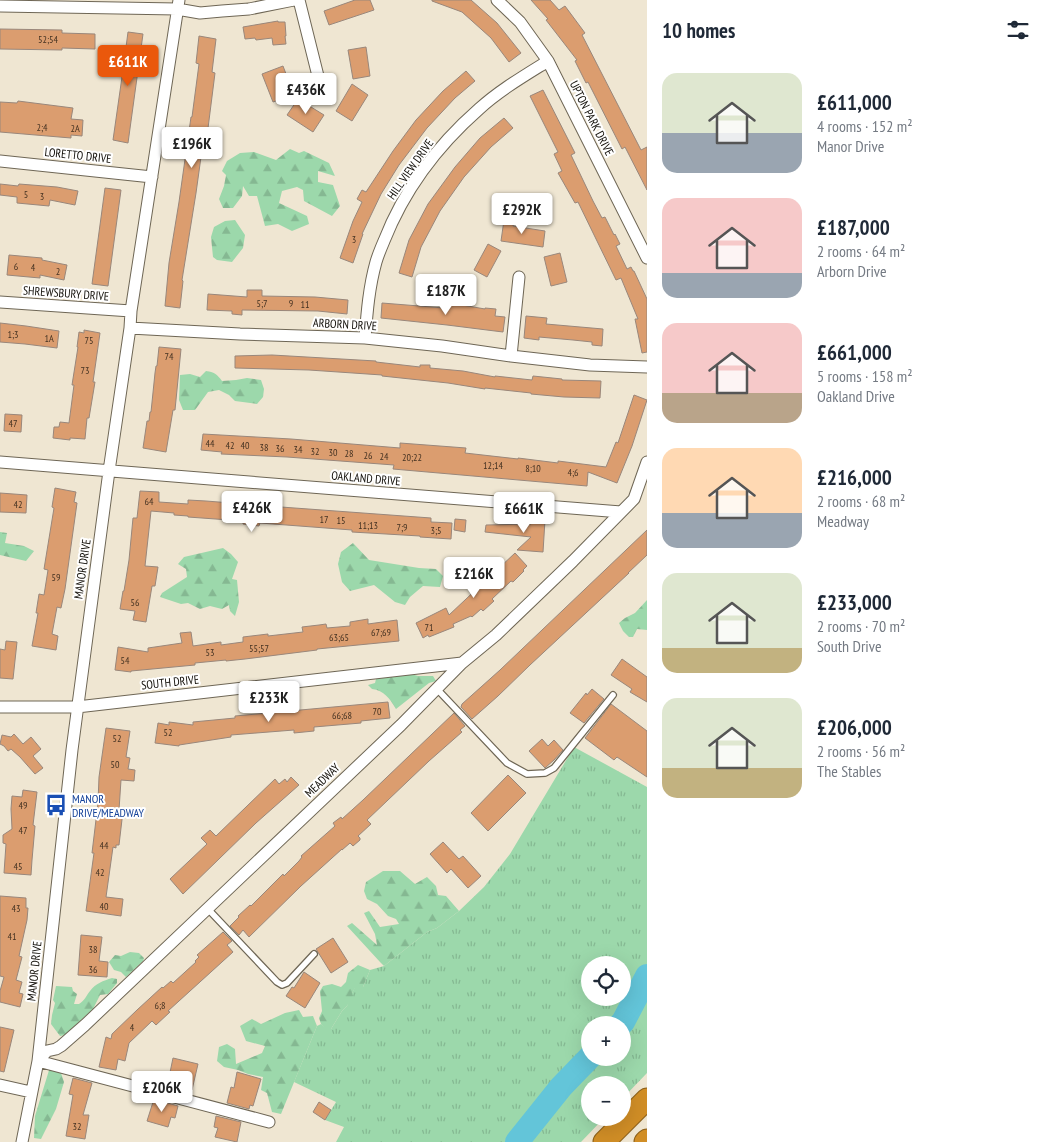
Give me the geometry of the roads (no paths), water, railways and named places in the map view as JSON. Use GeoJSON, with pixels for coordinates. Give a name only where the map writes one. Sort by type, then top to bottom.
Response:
{"type":"FeatureCollection","features":[{"type":"Feature","properties":{"kind":"highway"},"geometry":{"type":"LineString","coordinates":[[604,1142],[647,1099]]}},
{"type":"Feature","properties":{"kind":"street"},"geometry":{"type":"LineString","coordinates":[[0,6],[178,5],[200,13],[249,9],[294,0]]}},
{"type":"Feature","properties":{"kind":"street"},"geometry":{"type":"LineString","coordinates":[[298,0],[323,96]]}},
{"type":"Feature","properties":{"kind":"street","name":"UPTON PARK DRIVE"},"geometry":{"type":"LineString","coordinates":[[497,0],[520,22],[548,61],[647,258]]}},
{"type":"Feature","properties":{"kind":"street","name":"MANOR DRIVE"},"geometry":{"type":"LineString","coordinates":[[22,1142],[38,1061],[78,707],[109,470],[131,311],[178,5]]}},
{"type":"Feature","properties":{"kind":"street","name":"HILL VIEW DRIVE"},"geometry":{"type":"LineString","coordinates":[[364,338],[370,285],[376,260],[400,204],[444,143],[460,126],[497,95],[548,61]]}},
{"type":"Feature","properties":{"kind":"street","name":"LORETTO DRIVE"},"geometry":{"type":"LineString","coordinates":[[0,161],[152,177]]}},
{"type":"Feature","properties":{"kind":"street"},"geometry":{"type":"LineString","coordinates":[[511,356],[519,278]]}},
{"type":"Feature","properties":{"kind":"street","name":"SHREWSBURY DRIVE"},"geometry":{"type":"LineString","coordinates":[[0,302],[131,311]]}},
{"type":"Feature","properties":{"kind":"street","name":"ARBORN DRIVE"},"geometry":{"type":"LineString","coordinates":[[130,328],[364,338],[590,365],[647,367]]}},
{"type":"Feature","properties":{"kind":"street","name":"OAKLAND DRIVE"},"geometry":{"type":"LineString","coordinates":[[0,462],[621,512]]}},
{"type":"Feature","properties":{"kind":"street"},"geometry":{"type":"LineString","coordinates":[[621,512],[634,499],[647,462]]}},
{"type":"Feature","properties":{"kind":"street","name":"MEADWAY"},"geometry":{"type":"LineString","coordinates":[[38,1061],[47,1051],[61,1046],[85,1025],[401,724],[462,663],[496,635],[621,512]]}},
{"type":"Feature","properties":{"kind":"street","name":"SOUTH DRIVE"},"geometry":{"type":"LineString","coordinates":[[0,707],[78,707],[462,663]]}},
{"type":"Feature","properties":{"kind":"street"},"geometry":{"type":"LineString","coordinates":[[38,1061],[269,1122]]}},
{"type":"Feature","properties":{"kind":"street"},"geometry":{"type":"LineString","coordinates":[[0,1085],[31,1092]]}},
{"type":"Feature","properties":{"kind":"lane"},"geometry":{"type":"LineString","coordinates":[[437,688],[507,763],[528,774],[545,774],[554,768],[613,695]]}},
{"type":"Feature","properties":{"kind":"lane"},"geometry":{"type":"LineString","coordinates":[[207,908],[282,985],[314,954]]}},
{"type":"Feature","properties":{"kind":"waterway"},"geometry":{"type":"LineString","coordinates":[[626,1016],[647,976]]}},
{"type":"Feature","properties":{"kind":"waterway"},"geometry":{"type":"LineString","coordinates":[[517,1142],[561,1087],[581,1066]]}},
{"type":"Feature","properties":{"kind":"place","name":"MANOR DRIVE/MEADWAY"},"geometry":{"type":"Point","coordinates":[56,805]}}]}
